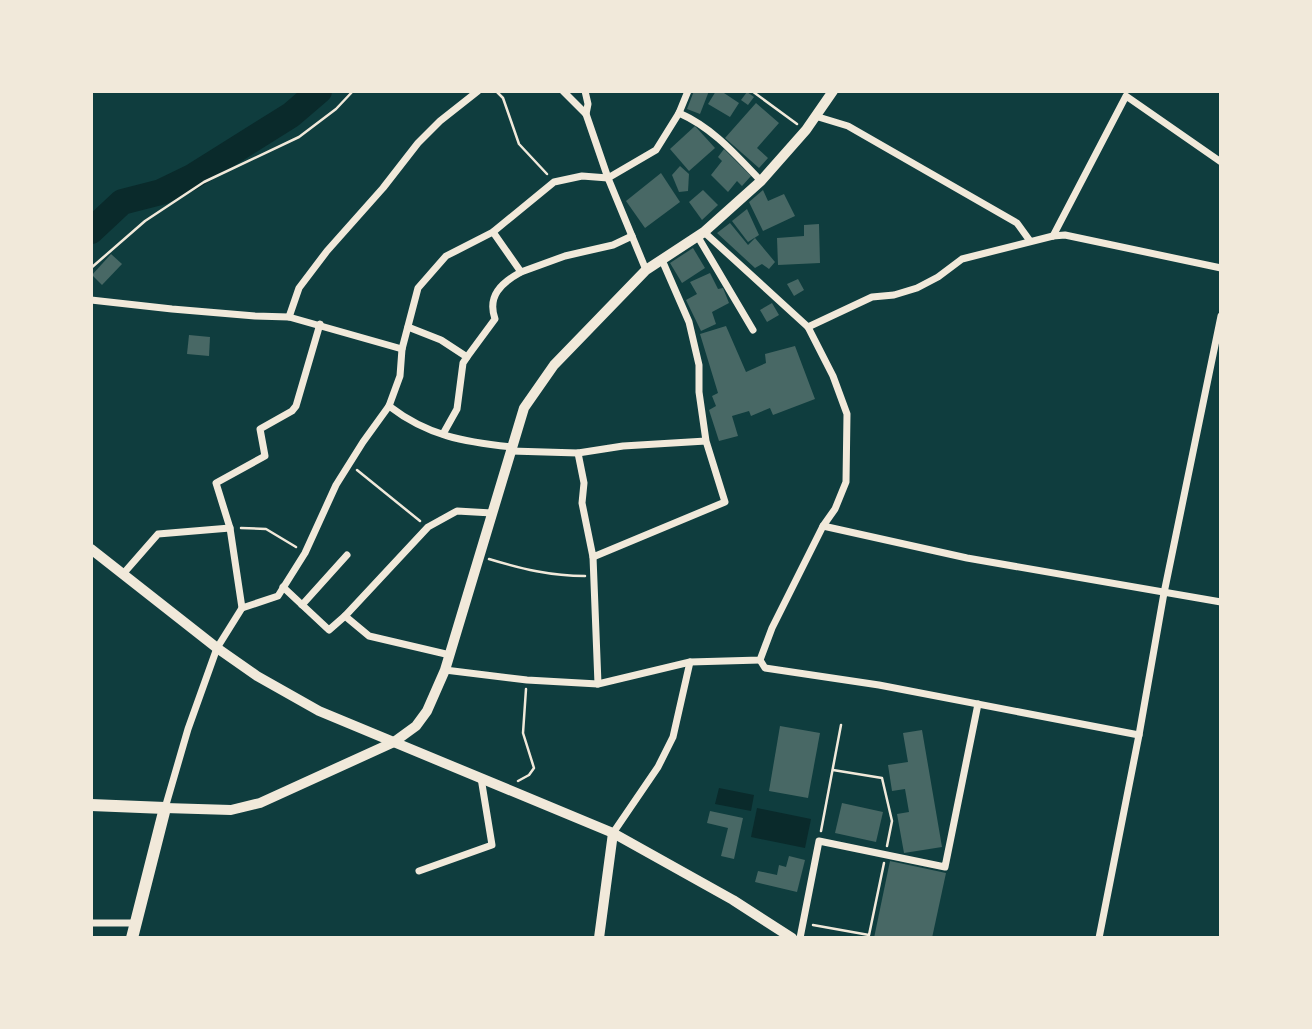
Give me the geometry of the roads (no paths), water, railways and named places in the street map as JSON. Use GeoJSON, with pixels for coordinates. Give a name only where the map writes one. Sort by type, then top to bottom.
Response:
{"type":"FeatureCollection","features":[{"type":"Feature","properties":{"kind":"main road"},"geometry":{"type":"LineString","coordinates":[[91,806],[164,808],[132,938]]}},
{"type":"Feature","properties":{"kind":"street"},"geometry":{"type":"LineString","coordinates":[[289,317],[299,288],[327,251],[383,188],[418,143],[440,121],[478,91]]}},
{"type":"Feature","properties":{"kind":"street"},"geometry":{"type":"LineString","coordinates":[[563,91],[586,114],[608,178],[646,270]]}},
{"type":"Feature","properties":{"kind":"street"},"geometry":{"type":"LineString","coordinates":[[585,91],[588,104],[586,114]]}},
{"type":"Feature","properties":{"kind":"street"},"geometry":{"type":"LineString","coordinates":[[688,91],[679,113],[656,150],[608,178],[582,176],[554,182],[493,232],[446,256],[418,288],[402,349],[400,376],[389,406],[336,485],[305,552],[278,596],[242,608],[217,648],[164,808],[231,810],[260,803],[394,742],[416,726],[427,711],[445,670],[524,408],[554,365],[646,270],[701,234],[761,181],[806,130],[833,91]]}},
{"type":"Feature","properties":{"kind":"street"},"geometry":{"type":"LineString","coordinates":[[1053,236],[1125,94],[1221,162]]}},
{"type":"Feature","properties":{"kind":"street"},"geometry":{"type":"LineString","coordinates":[[679,113],[699,122],[718,136],[761,181]]}},
{"type":"Feature","properties":{"kind":"street"},"geometry":{"type":"LineString","coordinates":[[815,116],[848,126],[1006,216],[1017,223],[1030,242]]}},
{"type":"Feature","properties":{"kind":"street"},"geometry":{"type":"LineString","coordinates":[[493,232],[521,272]]}},
{"type":"Feature","properties":{"kind":"street"},"geometry":{"type":"LineString","coordinates":[[701,234],[808,327],[833,376],[847,414],[846,482],[835,509],[823,526],[772,628],[760,660]]}},
{"type":"Feature","properties":{"kind":"street"},"geometry":{"type":"LineString","coordinates":[[701,234],[753,330]]}},
{"type":"Feature","properties":{"kind":"street"},"geometry":{"type":"LineString","coordinates":[[808,327],[872,297],[894,295],[917,288],[938,277],[962,259],[1053,236],[1065,235],[1221,268]]}},
{"type":"Feature","properties":{"kind":"street"},"geometry":{"type":"LineString","coordinates":[[443,435],[457,409],[463,363],[495,319],[492,309],[496,290],[521,272],[565,256],[613,245],[632,236]]}},
{"type":"Feature","properties":{"kind":"street"},"geometry":{"type":"LineString","coordinates":[[593,557],[725,502],[706,441],[699,392],[699,366],[689,322],[662,260]]}},
{"type":"Feature","properties":{"kind":"street"},"geometry":{"type":"LineString","coordinates":[[91,300],[186,311],[289,317],[402,349]]}},
{"type":"Feature","properties":{"kind":"street"},"geometry":{"type":"LineString","coordinates":[[1099,938],[1164,593],[1221,316]]}},
{"type":"Feature","properties":{"kind":"street"},"geometry":{"type":"LineString","coordinates":[[242,608],[230,528],[216,483],[265,456],[260,429],[296,406],[320,324]]}},
{"type":"Feature","properties":{"kind":"street"},"geometry":{"type":"LineString","coordinates":[[408,327],[441,340],[467,357]]}},
{"type":"Feature","properties":{"kind":"street"},"geometry":{"type":"LineString","coordinates":[[389,406],[415,424],[457,440],[511,449],[578,453],[623,446],[706,441]]}},
{"type":"Feature","properties":{"kind":"street"},"geometry":{"type":"LineString","coordinates":[[578,453],[584,483],[582,503],[593,557],[598,684]]}},
{"type":"Feature","properties":{"kind":"street"},"geometry":{"type":"LineString","coordinates":[[283,587],[329,630],[428,527],[457,511],[492,513]]}},
{"type":"Feature","properties":{"kind":"street"},"geometry":{"type":"LineString","coordinates":[[823,526],[967,558],[1221,602]]}},
{"type":"Feature","properties":{"kind":"street"},"geometry":{"type":"LineString","coordinates":[[123,574],[158,534],[230,528]]}},
{"type":"Feature","properties":{"kind":"street"},"geometry":{"type":"LineString","coordinates":[[91,549],[217,648],[257,676],[319,711],[612,833],[733,900],[792,938]]}},
{"type":"Feature","properties":{"kind":"street"},"geometry":{"type":"LineString","coordinates":[[302,605],[348,555]]}},
{"type":"Feature","properties":{"kind":"street"},"geometry":{"type":"LineString","coordinates":[[345,616],[369,636],[450,655]]}},
{"type":"Feature","properties":{"kind":"street"},"geometry":{"type":"LineString","coordinates":[[760,660],[765,668],[879,685],[1139,735]]}},
{"type":"Feature","properties":{"kind":"street"},"geometry":{"type":"LineString","coordinates":[[445,670],[527,680],[598,684],[690,662],[760,660]]}},
{"type":"Feature","properties":{"kind":"street"},"geometry":{"type":"LineString","coordinates":[[599,938],[612,833],[658,767],[673,737],[690,662]]}},
{"type":"Feature","properties":{"kind":"street"},"geometry":{"type":"LineString","coordinates":[[800,938],[819,841],[945,867],[978,704]]}},
{"type":"Feature","properties":{"kind":"street"},"geometry":{"type":"LineString","coordinates":[[419,871],[492,845],[481,778]]}},
{"type":"Feature","properties":{"kind":"street"},"geometry":{"type":"LineString","coordinates":[[91,923],[136,923]]}},
{"type":"Feature","properties":{"kind":"water"},"geometry":{"type":"Polygon","coordinates":[[[719,788],[754,795],[751,811],[715,804],[719,788]]]}},
{"type":"Feature","properties":{"kind":"water"},"geometry":{"type":"Polygon","coordinates":[[[757,808],[811,819],[805,848],[751,837],[757,808]]]}},
{"type":"Feature","properties":{"kind":"waterway"},"geometry":{"type":"LineString","coordinates":[[91,231],[122,202],[161,192],[192,177],[291,115],[319,91]]}}]}
